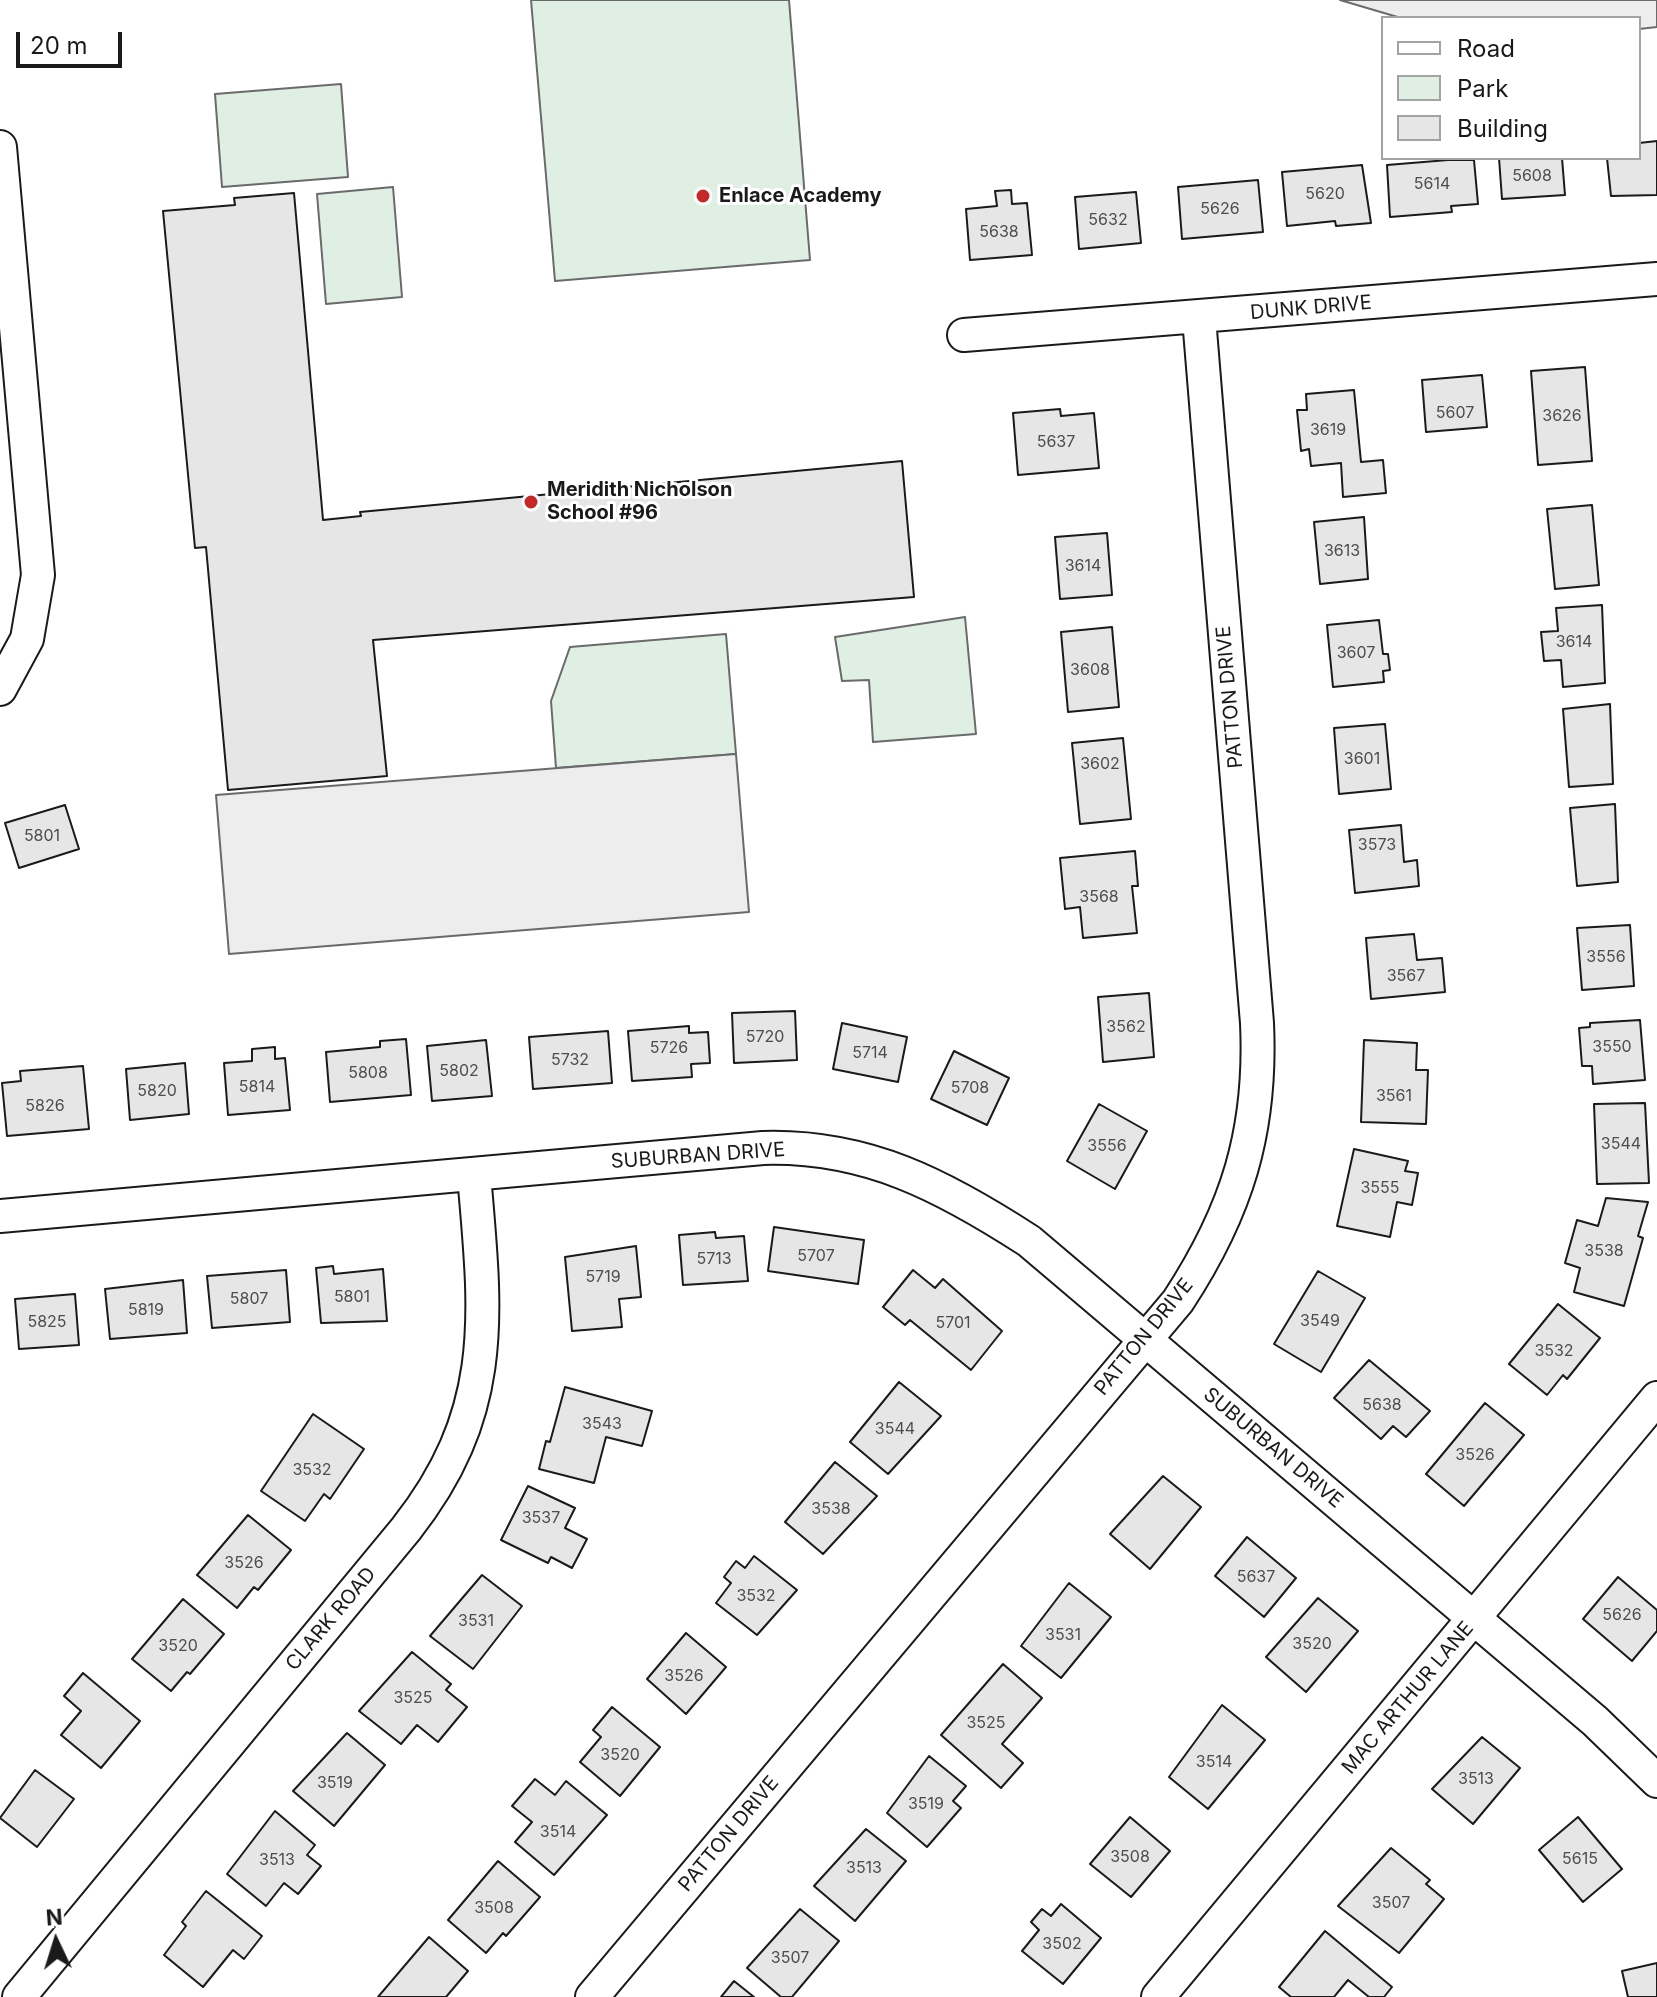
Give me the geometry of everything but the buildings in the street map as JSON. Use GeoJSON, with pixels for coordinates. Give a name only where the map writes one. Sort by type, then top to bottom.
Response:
{"type":"FeatureCollection","features":[{"type":"Feature","properties":{"kind":"street"},"geometry":{"type":"LineString","coordinates":[[0,147],[37,591],[20,656],[0,689]]}},
{"type":"Feature","properties":{"kind":"street","name":"DUNK DRIVE"},"geometry":{"type":"LineString","coordinates":[[964,335],[1657,283]]}},
{"type":"Feature","properties":{"kind":"street","name":"PATTON DRIVE"},"geometry":{"type":"LineString","coordinates":[[592,1997],[1178,1301],[1205,1260],[1227,1216],[1243,1170],[1258,1089],[1256,1007],[1199,318]]}},
{"type":"Feature","properties":{"kind":"street","name":"SUBURBAN DRIVE"},"geometry":{"type":"LineString","coordinates":[[0,1216],[763,1148],[864,1158],[929,1181],[1005,1224],[1144,1338],[1612,1736],[1657,1781]]}},
{"type":"Feature","properties":{"kind":"street","name":"CLARK ROAD"},"geometry":{"type":"LineString","coordinates":[[19,1997],[406,1529],[444,1474],[470,1411],[483,1344],[484,1293],[474,1175]]}},
{"type":"Feature","properties":{"kind":"street","name":"MAC ARTHUR LANE"},"geometry":{"type":"LineString","coordinates":[[1158,1997],[1657,1398]]}},
{"type":"Feature","properties":{"kind":"green space"},"geometry":{"type":"Polygon","coordinates":[[[531,0],[789,0],[810,260],[555,281],[531,0]]]}},
{"type":"Feature","properties":{"kind":"green space"},"geometry":{"type":"Polygon","coordinates":[[[341,84],[348,177],[222,187],[215,94],[341,84]]]}},
{"type":"Feature","properties":{"kind":"green space"},"geometry":{"type":"Polygon","coordinates":[[[393,187],[402,297],[326,304],[317,194],[393,187]]]}},
{"type":"Feature","properties":{"kind":"green space"},"geometry":{"type":"Polygon","coordinates":[[[965,617],[976,734],[873,742],[869,680],[842,681],[835,637],[965,617]]]}},
{"type":"Feature","properties":{"kind":"green space"},"geometry":{"type":"Polygon","coordinates":[[[726,634],[736,754],[556,768],[551,701],[570,647],[726,634]]]}},
{"type":"Feature","properties":{"kind":"shaded area"},"geometry":{"type":"Polygon","coordinates":[[[1340,0],[1657,0],[1657,27],[1641,29],[1641,16],[1394,16],[1340,0]]]}},
{"type":"Feature","properties":{"kind":"shaded area"},"geometry":{"type":"Polygon","coordinates":[[[736,754],[749,912],[229,954],[216,795],[736,754]]]}},
{"type":"Feature","properties":{"kind":"place","name":"Enlace Academy"},"geometry":{"type":"Point","coordinates":[703,196]}},
{"type":"Feature","properties":{"kind":"place","name":"Meridith Nicholson School #96"},"geometry":{"type":"Point","coordinates":[531,502]}}]}
